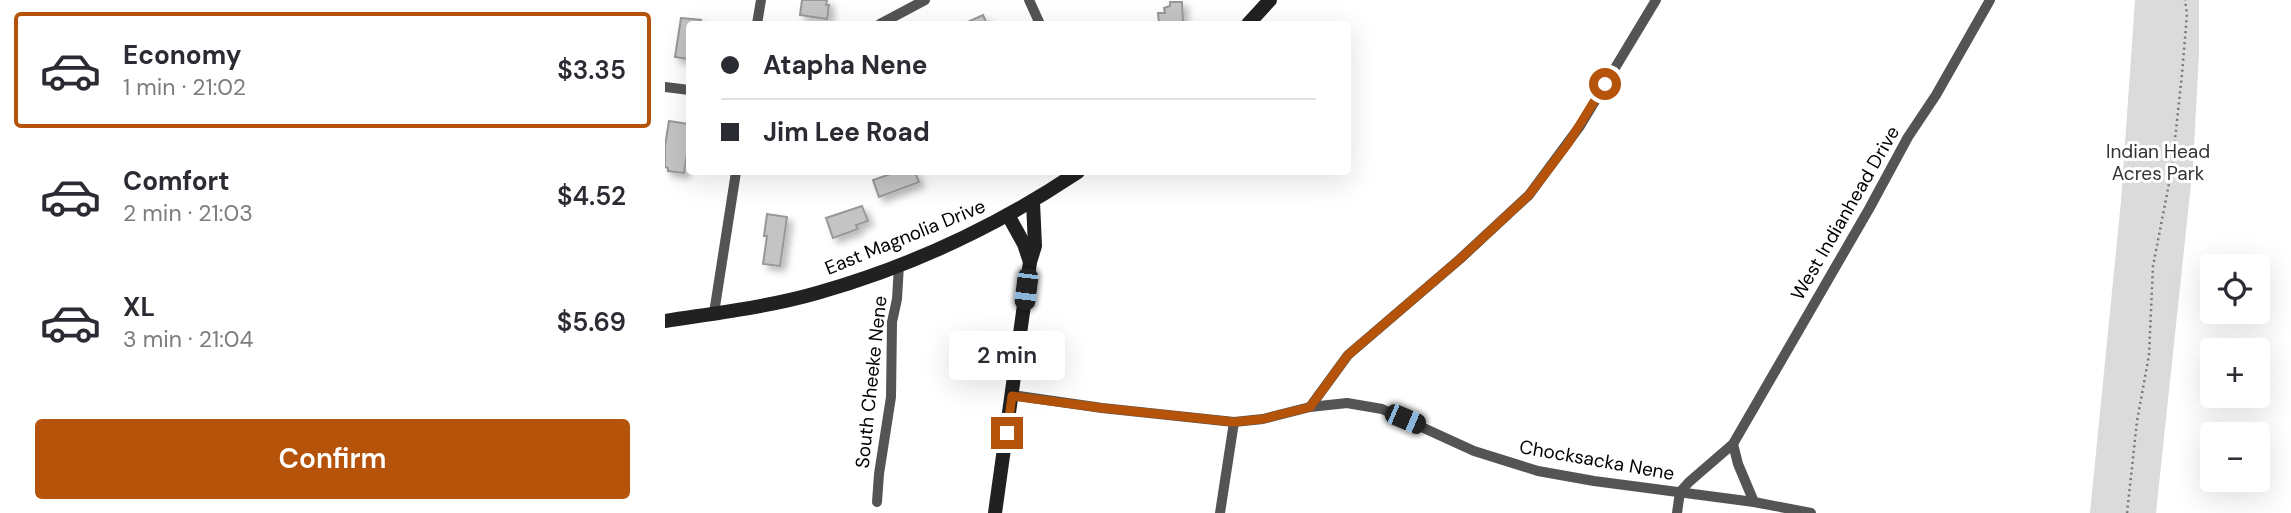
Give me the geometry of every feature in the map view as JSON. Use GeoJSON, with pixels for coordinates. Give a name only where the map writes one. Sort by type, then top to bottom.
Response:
{"type":"FeatureCollection","features":[{"type":"Feature","properties":{"kind":"main road"},"geometry":{"type":"LineString","coordinates":[[1251,21],[1270,0]]}},
{"type":"Feature","properties":{"kind":"main road","name":"East Magnolia Drive"},"geometry":{"type":"LineString","coordinates":[[665,321],[818,293],[899,265],[1008,215],[1074,175]]}},
{"type":"Feature","properties":{"kind":"main road"},"geometry":{"type":"LineString","coordinates":[[995,513],[1030,262],[1035,246],[1033,202]]}},
{"type":"Feature","properties":{"kind":"main road"},"geometry":{"type":"LineString","coordinates":[[1008,215],[1024,244],[1030,262]]}},
{"type":"Feature","properties":{"kind":"street"},"geometry":{"type":"LineString","coordinates":[[758,21],[761,0]]}},
{"type":"Feature","properties":{"kind":"street"},"geometry":{"type":"LineString","coordinates":[[886,21],[925,0]]}},
{"type":"Feature","properties":{"kind":"street"},"geometry":{"type":"LineString","coordinates":[[1029,0],[1038,21]]}},
{"type":"Feature","properties":{"kind":"street"},"geometry":{"type":"LineString","coordinates":[[1310,407],[1348,355],[1460,259],[1529,195],[1580,126],[1656,0]]}},
{"type":"Feature","properties":{"kind":"street","name":"West Indianhead Drive"},"geometry":{"type":"LineString","coordinates":[[1680,492],[1733,444],[1990,0]]}},
{"type":"Feature","properties":{"kind":"street"},"geometry":{"type":"LineString","coordinates":[[665,87],[686,90]]}},
{"type":"Feature","properties":{"kind":"street"},"geometry":{"type":"LineString","coordinates":[[714,313],[736,175]]}},
{"type":"Feature","properties":{"kind":"street","name":"South Cheeke Nene"},"geometry":{"type":"LineString","coordinates":[[877,502],[891,397],[892,322],[899,265]]}},
{"type":"Feature","properties":{"kind":"street","name":"Chocksacka Nene"},"geometry":{"type":"LineString","coordinates":[[1012,396],[1234,422],[1263,419],[1310,407],[1347,403],[1382,410],[1474,451],[1538,471],[1754,502],[1811,513]]}},
{"type":"Feature","properties":{"kind":"street"},"geometry":{"type":"LineString","coordinates":[[1220,513],[1234,422]]}},
{"type":"Feature","properties":{"kind":"street"},"geometry":{"type":"LineString","coordinates":[[1733,444],[1738,464],[1754,502]]}},
{"type":"Feature","properties":{"kind":"street"},"geometry":{"type":"LineString","coordinates":[[1677,513],[1680,492]]}},
{"type":"Feature","properties":{"kind":"path"},"geometry":{"type":"LineString","coordinates":[[2127,513],[2137,421],[2149,355],[2153,266],[2173,155],[2187,13],[2185,0]]}},
{"type":"Feature","properties":{"kind":"green space","name":"Indian Head Acres Park"},"geometry":{"type":"Polygon","coordinates":[[[2135,0],[2199,0],[2193,165],[2156,513],[2090,513],[2121,201],[2135,0]]]}},
{"type":"Feature","properties":{"kind":"building"},"geometry":{"type":"Polygon","coordinates":[[[802,0],[827,0],[827,19],[800,15],[802,0]]]}},
{"type":"Feature","properties":{"kind":"building"},"geometry":{"type":"Polygon","coordinates":[[[1170,2],[1182,2],[1183,21],[1159,21],[1158,13],[1165,13],[1164,8],[1170,6],[1170,2]]]}},
{"type":"Feature","properties":{"kind":"building"},"geometry":{"type":"Polygon","coordinates":[[[983,15],[986,21],[970,21],[983,15]]]}},
{"type":"Feature","properties":{"kind":"building"},"geometry":{"type":"Polygon","coordinates":[[[681,18],[701,20],[686,21],[686,59],[675,57],[681,18]]]}},
{"type":"Feature","properties":{"kind":"building"},"geometry":{"type":"Polygon","coordinates":[[[669,121],[686,124],[684,173],[668,171],[665,167],[669,121]]]}},
{"type":"Feature","properties":{"kind":"building"},"geometry":{"type":"Polygon","coordinates":[[[887,175],[916,175],[919,182],[879,197],[873,180],[887,175]]]}},
{"type":"Feature","properties":{"kind":"building"},"geometry":{"type":"Polygon","coordinates":[[[862,206],[868,221],[856,225],[858,229],[833,238],[826,218],[862,206]]]}},
{"type":"Feature","properties":{"kind":"building"},"geometry":{"type":"Polygon","coordinates":[[[767,214],[787,217],[780,266],[763,264],[767,214]]]}},
{"type":"Feature","properties":{"kind":"route"},"geometry":{"type":"LineString","coordinates":[[1007,433],[1012,396],[1234,422],[1263,419],[1310,407],[1348,355],[1460,259],[1529,195],[1580,126],[1605,84]]}}]}
